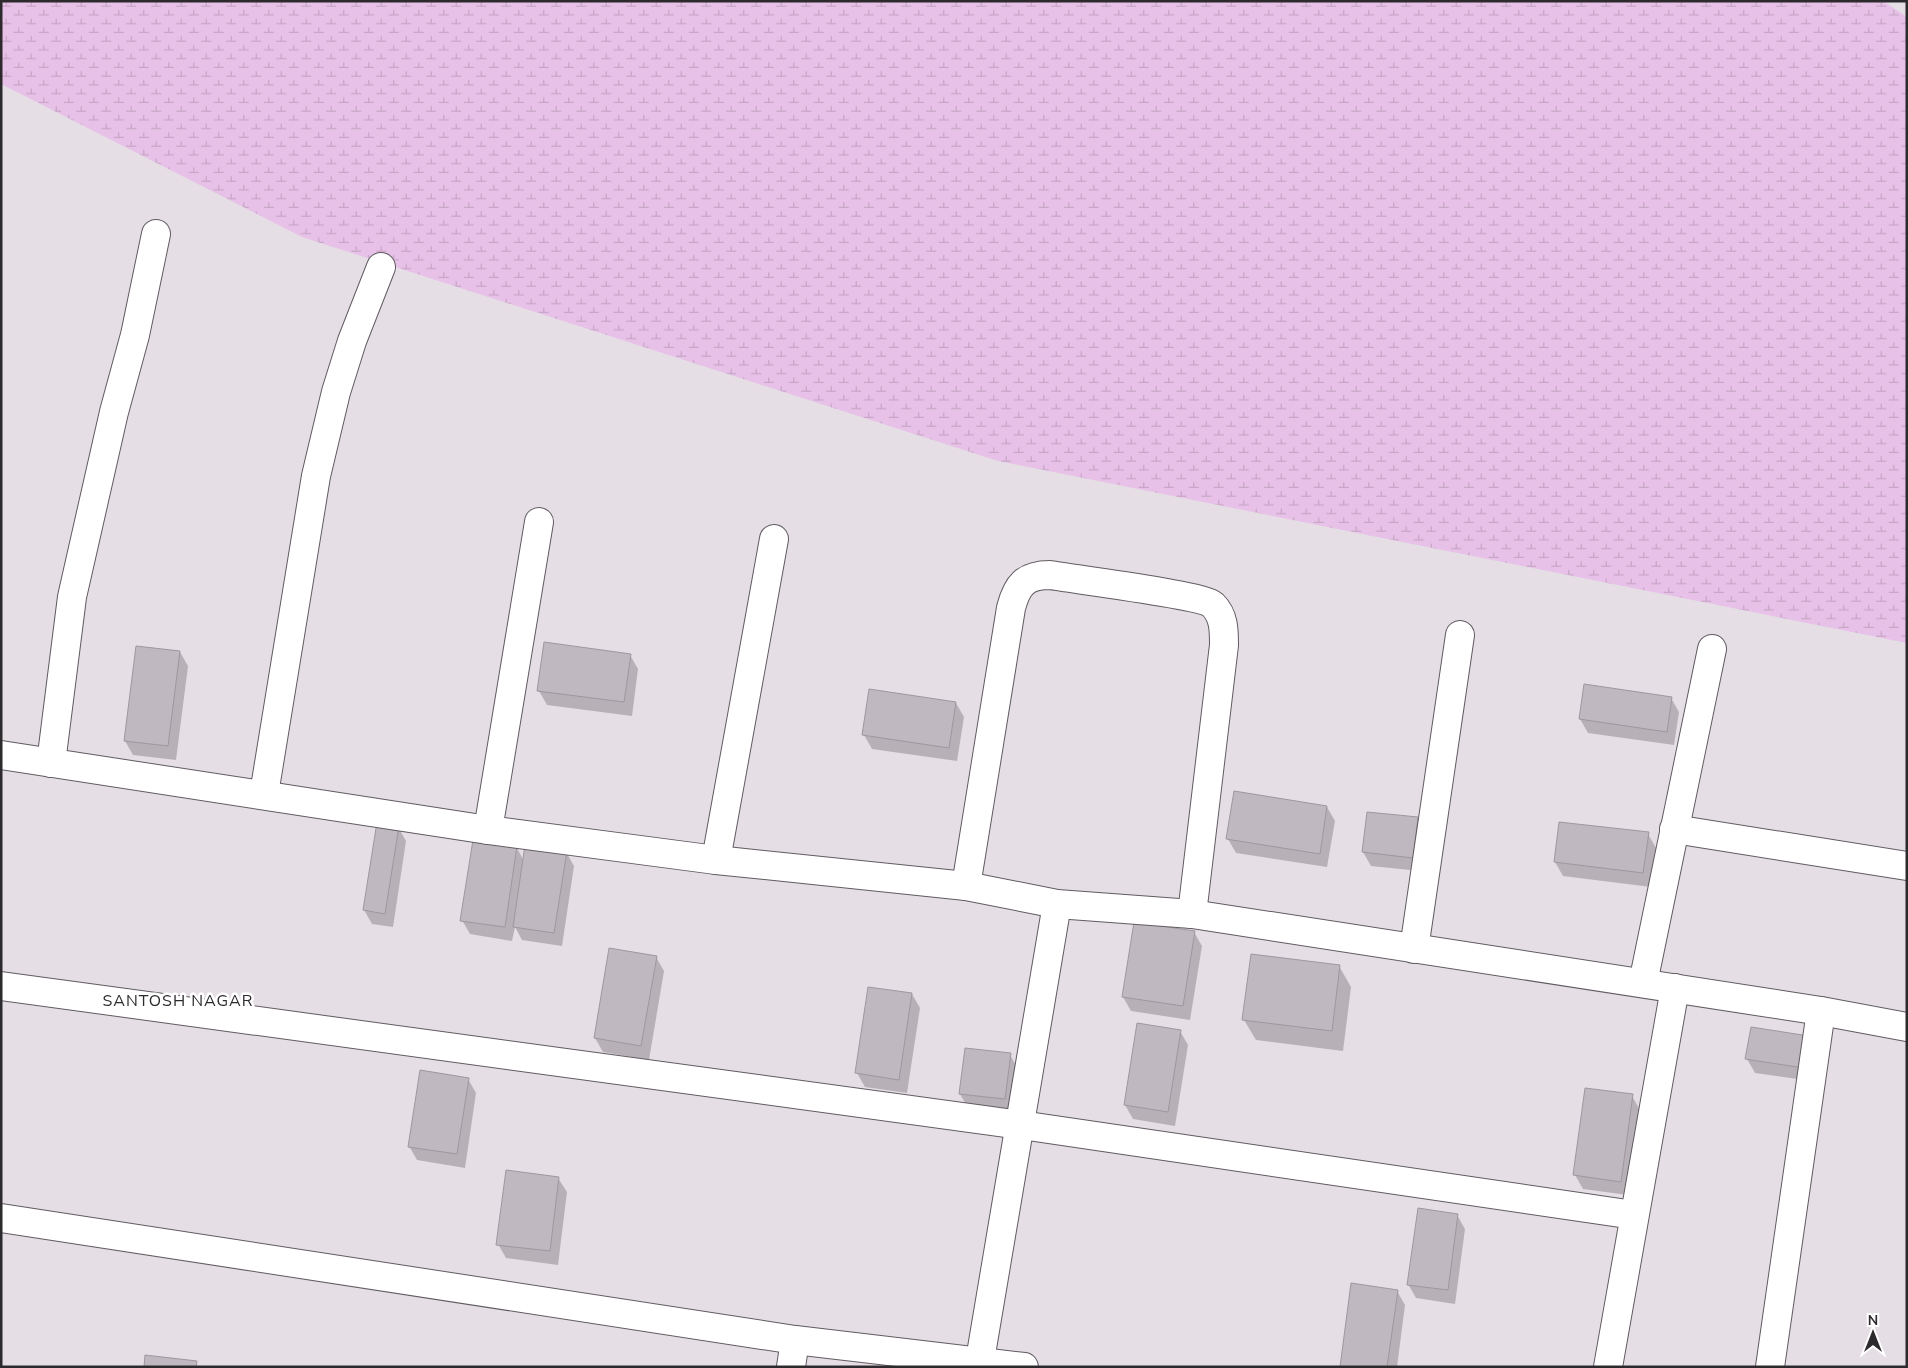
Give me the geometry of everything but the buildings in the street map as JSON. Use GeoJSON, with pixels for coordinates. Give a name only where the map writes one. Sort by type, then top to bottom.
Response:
{"type":"FeatureCollection","features":[{"type":"Feature","properties":{"kind":"street"},"geometry":{"type":"LineString","coordinates":[[51,763],[72,598],[114,412],[135,336],[156,234]]}},
{"type":"Feature","properties":{"kind":"street"},"geometry":{"type":"LineString","coordinates":[[264,794],[316,476],[336,392],[352,340],[381,266]]}},
{"type":"Feature","properties":{"kind":"street"},"geometry":{"type":"LineString","coordinates":[[488,830],[539,522]]}},
{"type":"Feature","properties":{"kind":"street"},"geometry":{"type":"LineString","coordinates":[[716,860],[774,539]]}},
{"type":"Feature","properties":{"kind":"street"},"geometry":{"type":"LineString","coordinates":[[966,886],[1015,592],[1022,583],[1031,578],[1050,575],[1182,596],[1211,604],[1220,615],[1224,628],[1224,644],[1192,914]]}},
{"type":"Feature","properties":{"kind":"street"},"geometry":{"type":"LineString","coordinates":[[1414,949],[1460,635]]}},
{"type":"Feature","properties":{"kind":"street"},"geometry":{"type":"LineString","coordinates":[[1643,983],[1712,649]]}},
{"type":"Feature","properties":{"kind":"street"},"geometry":{"type":"LineString","coordinates":[[1,755],[488,830],[716,860],[966,886],[1057,904],[1192,914],[1821,1011],[1907,1027]]}},
{"type":"Feature","properties":{"kind":"street"},"geometry":{"type":"LineString","coordinates":[[1674,829],[1907,866]]}},
{"type":"Feature","properties":{"kind":"street"},"geometry":{"type":"LineString","coordinates":[[980,1360],[1057,904]]}},
{"type":"Feature","properties":{"kind":"street"},"geometry":{"type":"LineString","coordinates":[[1,986],[1021,1125],[1634,1215]]}},
{"type":"Feature","properties":{"kind":"street"},"geometry":{"type":"LineString","coordinates":[[1608,1367],[1674,988]]}},
{"type":"Feature","properties":{"kind":"street"},"geometry":{"type":"LineString","coordinates":[[1770,1367],[1821,1011]]}},
{"type":"Feature","properties":{"kind":"street"},"geometry":{"type":"LineString","coordinates":[[1,1218],[795,1340],[980,1360],[1024,1367]]}},
{"type":"Feature","properties":{"kind":"street"},"geometry":{"type":"LineString","coordinates":[[791,1367],[795,1340]]}},
{"type":"Feature","properties":{"kind":"green space"},"geometry":{"type":"Polygon","coordinates":[[[1,1],[1883,1],[1907,17],[1907,643],[998,461],[302,237],[1,84],[1,1]]]}},
{"type":"Feature","properties":{"kind":"district","name":"SANTOSH NAGAR"},"geometry":{"type":"Point","coordinates":[178,1000]}}]}
